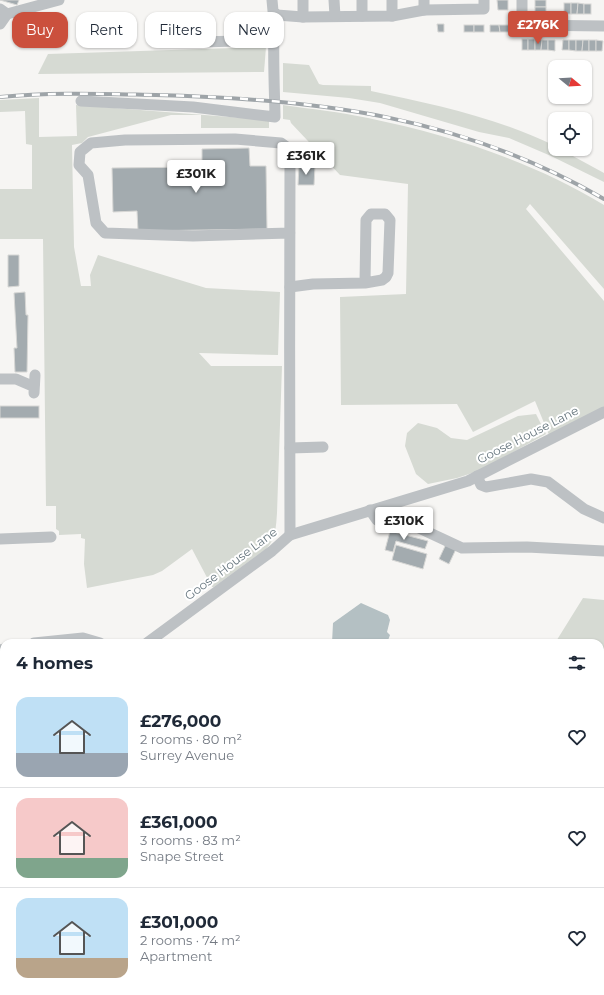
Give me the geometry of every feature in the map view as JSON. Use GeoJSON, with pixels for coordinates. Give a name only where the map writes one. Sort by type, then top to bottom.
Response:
{"type":"FeatureCollection","features":[{"type":"Feature","properties":{"kind":"street"},"geometry":{"type":"LineString","coordinates":[[18,11],[21,0]]}},
{"type":"Feature","properties":{"kind":"street"},"geometry":{"type":"LineString","coordinates":[[0,24],[3,12],[18,11],[59,0]]}},
{"type":"Feature","properties":{"kind":"street"},"geometry":{"type":"LineString","coordinates":[[272,0],[274,12]]}},
{"type":"Feature","properties":{"kind":"street"},"geometry":{"type":"LineString","coordinates":[[303,0],[303,17]]}},
{"type":"Feature","properties":{"kind":"street"},"geometry":{"type":"LineString","coordinates":[[334,0],[335,16]]}},
{"type":"Feature","properties":{"kind":"street"},"geometry":{"type":"LineString","coordinates":[[362,0],[362,16]]}},
{"type":"Feature","properties":{"kind":"street"},"geometry":{"type":"LineString","coordinates":[[392,0],[392,16]]}},
{"type":"Feature","properties":{"kind":"street"},"geometry":{"type":"LineString","coordinates":[[522,0],[522,25],[604,26]]}},
{"type":"Feature","properties":{"kind":"street"},"geometry":{"type":"LineString","coordinates":[[284,16],[303,17],[392,16],[424,5],[484,5]]}},
{"type":"Feature","properties":{"kind":"street"},"geometry":{"type":"LineString","coordinates":[[81,101],[192,107],[276,117],[274,48]]}},
{"type":"Feature","properties":{"kind":"street"},"geometry":{"type":"LineString","coordinates":[[290,233],[193,236],[106,233],[96,223],[88,175],[80,165],[80,152],[91,143],[125,140],[235,139],[281,143],[288,148],[290,159],[290,233],[290,535]]}},
{"type":"Feature","properties":{"kind":"street"},"geometry":{"type":"LineString","coordinates":[[290,287],[313,284],[365,283],[382,280],[388,273],[390,220],[385,214],[371,214],[366,220],[365,283]]}},
{"type":"Feature","properties":{"kind":"street"},"geometry":{"type":"LineString","coordinates":[[0,379],[16,379],[34,384]]}},
{"type":"Feature","properties":{"kind":"street","name":"Goose House Lane"},"geometry":{"type":"LineString","coordinates":[[153,639],[272,551],[290,535],[468,481],[604,412]]}},
{"type":"Feature","properties":{"kind":"street"},"geometry":{"type":"LineString","coordinates":[[290,448],[323,447]]}},
{"type":"Feature","properties":{"kind":"street"},"geometry":{"type":"LineString","coordinates":[[477,476],[481,485],[486,487],[531,479],[548,482],[584,509],[604,518]]}},
{"type":"Feature","properties":{"kind":"street"},"geometry":{"type":"LineString","coordinates":[[370,510],[377,520],[417,527],[462,548],[527,546],[604,551]]}},
{"type":"Feature","properties":{"kind":"street"},"geometry":{"type":"LineString","coordinates":[[0,539],[51,537]]}},
{"type":"Feature","properties":{"kind":"street"},"geometry":{"type":"LineString","coordinates":[[73,639],[86,639]]}},
{"type":"Feature","properties":{"kind":"shaded area"},"geometry":{"type":"Polygon","coordinates":[[[266,48],[264,72],[38,74],[48,54],[266,48]]]}},
{"type":"Feature","properties":{"kind":"shaded area"},"geometry":{"type":"Polygon","coordinates":[[[283,63],[309,65],[319,84],[371,86],[371,91],[465,113],[511,127],[548,143],[548,155],[509,138],[479,132],[380,103],[349,98],[283,92],[283,63]]]}},
{"type":"Feature","properties":{"kind":"shaded area"},"geometry":{"type":"Polygon","coordinates":[[[39,98],[39,137],[77,136],[76,105],[269,120],[269,128],[201,128],[201,115],[171,115],[88,137],[82,143],[72,145],[74,247],[81,286],[91,286],[90,275],[98,255],[206,288],[280,292],[278,355],[199,353],[211,366],[282,366],[277,513],[274,537],[266,549],[214,587],[212,587],[192,549],[162,571],[153,575],[87,588],[84,564],[85,539],[81,538],[81,534],[59,535],[59,531],[56,529],[56,506],[46,506],[43,239],[0,239],[0,189],[32,189],[32,145],[26,144],[25,111],[0,112],[0,100],[39,98]]]}},
{"type":"Feature","properties":{"kind":"shaded area"},"geometry":{"type":"Polygon","coordinates":[[[283,105],[368,118],[460,141],[490,151],[548,175],[577,189],[604,205],[604,289],[530,204],[526,209],[604,301],[604,408],[549,435],[535,401],[473,432],[457,404],[341,405],[340,297],[406,294],[408,184],[340,175],[291,123],[290,120],[283,119],[283,105]]]}},
{"type":"Feature","properties":{"kind":"shaded area"},"geometry":{"type":"Polygon","coordinates":[[[551,156],[573,156],[604,173],[604,182],[551,156]]]}},
{"type":"Feature","properties":{"kind":"shaded area"},"geometry":{"type":"Polygon","coordinates":[[[536,414],[546,434],[481,470],[457,478],[428,484],[416,474],[405,446],[407,433],[418,423],[437,428],[451,438],[467,440],[518,416],[536,414]]]}},
{"type":"Feature","properties":{"kind":"shaded area"},"geometry":{"type":"Polygon","coordinates":[[[583,598],[604,600],[604,639],[557,639],[583,598]]]}},
{"type":"Feature","properties":{"kind":"shaded area"},"geometry":{"type":"Polygon","coordinates":[[[361,603],[388,615],[390,620],[387,632],[390,635],[388,639],[332,639],[333,623],[361,603]]]}},
{"type":"Feature","properties":{"kind":"building"},"geometry":{"type":"Polygon","coordinates":[[[0,0],[19,0],[17,5],[0,0]]]}},
{"type":"Feature","properties":{"kind":"building"},"geometry":{"type":"Polygon","coordinates":[[[497,0],[508,0],[508,10],[498,10],[497,0]]]}},
{"type":"Feature","properties":{"kind":"building"},"geometry":{"type":"Polygon","coordinates":[[[535,0],[546,0],[546,7],[535,7],[535,0]]]}},
{"type":"Feature","properties":{"kind":"building"},"geometry":{"type":"Polygon","coordinates":[[[564,3],[571,3],[571,14],[564,14],[564,3]]]}},
{"type":"Feature","properties":{"kind":"building"},"geometry":{"type":"Polygon","coordinates":[[[571,3],[578,3],[577,14],[571,14],[571,3]]]}},
{"type":"Feature","properties":{"kind":"building"},"geometry":{"type":"Polygon","coordinates":[[[578,3],[584,4],[584,14],[577,14],[578,3]]]}},
{"type":"Feature","properties":{"kind":"building"},"geometry":{"type":"Polygon","coordinates":[[[584,4],[591,4],[591,14],[584,14],[584,4]]]}},
{"type":"Feature","properties":{"kind":"building"},"geometry":{"type":"Polygon","coordinates":[[[535,7],[546,7],[546,13],[535,14],[535,7]]]}},
{"type":"Feature","properties":{"kind":"building"},"geometry":{"type":"Polygon","coordinates":[[[437,24],[444,24],[444,32],[438,32],[437,24]]]}},
{"type":"Feature","properties":{"kind":"building"},"geometry":{"type":"Polygon","coordinates":[[[464,25],[474,25],[474,32],[464,32],[464,25]]]}},
{"type":"Feature","properties":{"kind":"building"},"geometry":{"type":"Polygon","coordinates":[[[474,25],[484,25],[484,32],[474,32],[474,25]]]}},
{"type":"Feature","properties":{"kind":"building"},"geometry":{"type":"Polygon","coordinates":[[[490,25],[499,25],[500,32],[490,32],[490,25]]]}},
{"type":"Feature","properties":{"kind":"building"},"geometry":{"type":"Polygon","coordinates":[[[499,25],[509,25],[509,32],[500,32],[499,25]]]}},
{"type":"Feature","properties":{"kind":"building"},"geometry":{"type":"Polygon","coordinates":[[[522,39],[528,39],[528,50],[522,50],[522,39]]]}},
{"type":"Feature","properties":{"kind":"building"},"geometry":{"type":"Polygon","coordinates":[[[528,39],[535,39],[535,50],[528,50],[528,39]]]}},
{"type":"Feature","properties":{"kind":"building"},"geometry":{"type":"Polygon","coordinates":[[[535,39],[542,40],[541,50],[535,50],[535,39]]]}},
{"type":"Feature","properties":{"kind":"building"},"geometry":{"type":"Polygon","coordinates":[[[542,40],[548,40],[548,50],[541,50],[542,40]]]}},
{"type":"Feature","properties":{"kind":"building"},"geometry":{"type":"Polygon","coordinates":[[[548,40],[555,40],[555,51],[548,50],[548,40]]]}},
{"type":"Feature","properties":{"kind":"building"},"geometry":{"type":"Polygon","coordinates":[[[563,40],[569,40],[569,50],[562,50],[563,40]]]}},
{"type":"Feature","properties":{"kind":"building"},"geometry":{"type":"Polygon","coordinates":[[[569,40],[576,40],[576,51],[569,50],[569,40]]]}},
{"type":"Feature","properties":{"kind":"building"},"geometry":{"type":"Polygon","coordinates":[[[576,40],[583,40],[582,51],[576,51],[576,40]]]}},
{"type":"Feature","properties":{"kind":"building"},"geometry":{"type":"Polygon","coordinates":[[[583,40],[589,40],[589,51],[582,51],[583,40]]]}},
{"type":"Feature","properties":{"kind":"building"},"geometry":{"type":"Polygon","coordinates":[[[589,40],[596,40],[596,51],[589,51],[589,40]]]}},
{"type":"Feature","properties":{"kind":"building"},"geometry":{"type":"Polygon","coordinates":[[[596,40],[603,41],[602,51],[596,51],[596,40]]]}},
{"type":"Feature","properties":{"kind":"building"},"geometry":{"type":"Polygon","coordinates":[[[249,148],[250,166],[266,166],[267,229],[138,231],[137,211],[113,212],[112,168],[202,167],[202,149],[249,148]]]}},
{"type":"Feature","properties":{"kind":"building"},"geometry":{"type":"Polygon","coordinates":[[[299,166],[315,166],[314,185],[298,185],[299,166]]]}},
{"type":"Feature","properties":{"kind":"building"},"geometry":{"type":"Polygon","coordinates":[[[8,255],[19,255],[19,286],[8,287],[8,255]]]}},
{"type":"Feature","properties":{"kind":"building"},"geometry":{"type":"Polygon","coordinates":[[[25,292],[26,315],[28,315],[27,372],[15,372],[14,348],[17,348],[14,293],[25,292]]]}},
{"type":"Feature","properties":{"kind":"building"},"geometry":{"type":"Polygon","coordinates":[[[0,406],[39,406],[39,418],[0,418],[0,406]]]}},
{"type":"Feature","properties":{"kind":"building"},"geometry":{"type":"Polygon","coordinates":[[[390,531],[428,541],[425,549],[396,541],[393,552],[385,550],[390,531]]]}},
{"type":"Feature","properties":{"kind":"building"},"geometry":{"type":"Polygon","coordinates":[[[446,544],[456,549],[449,564],[439,559],[446,544]]]}},
{"type":"Feature","properties":{"kind":"building"},"geometry":{"type":"Polygon","coordinates":[[[396,545],[427,554],[423,569],[392,560],[396,545]]]}},
{"type":"Feature","properties":{"kind":"railway"},"geometry":{"type":"LineString","coordinates":[[0,97],[58,94],[216,97],[275,101],[387,117],[442,131],[496,148],[550,171],[604,199]]}}]}
